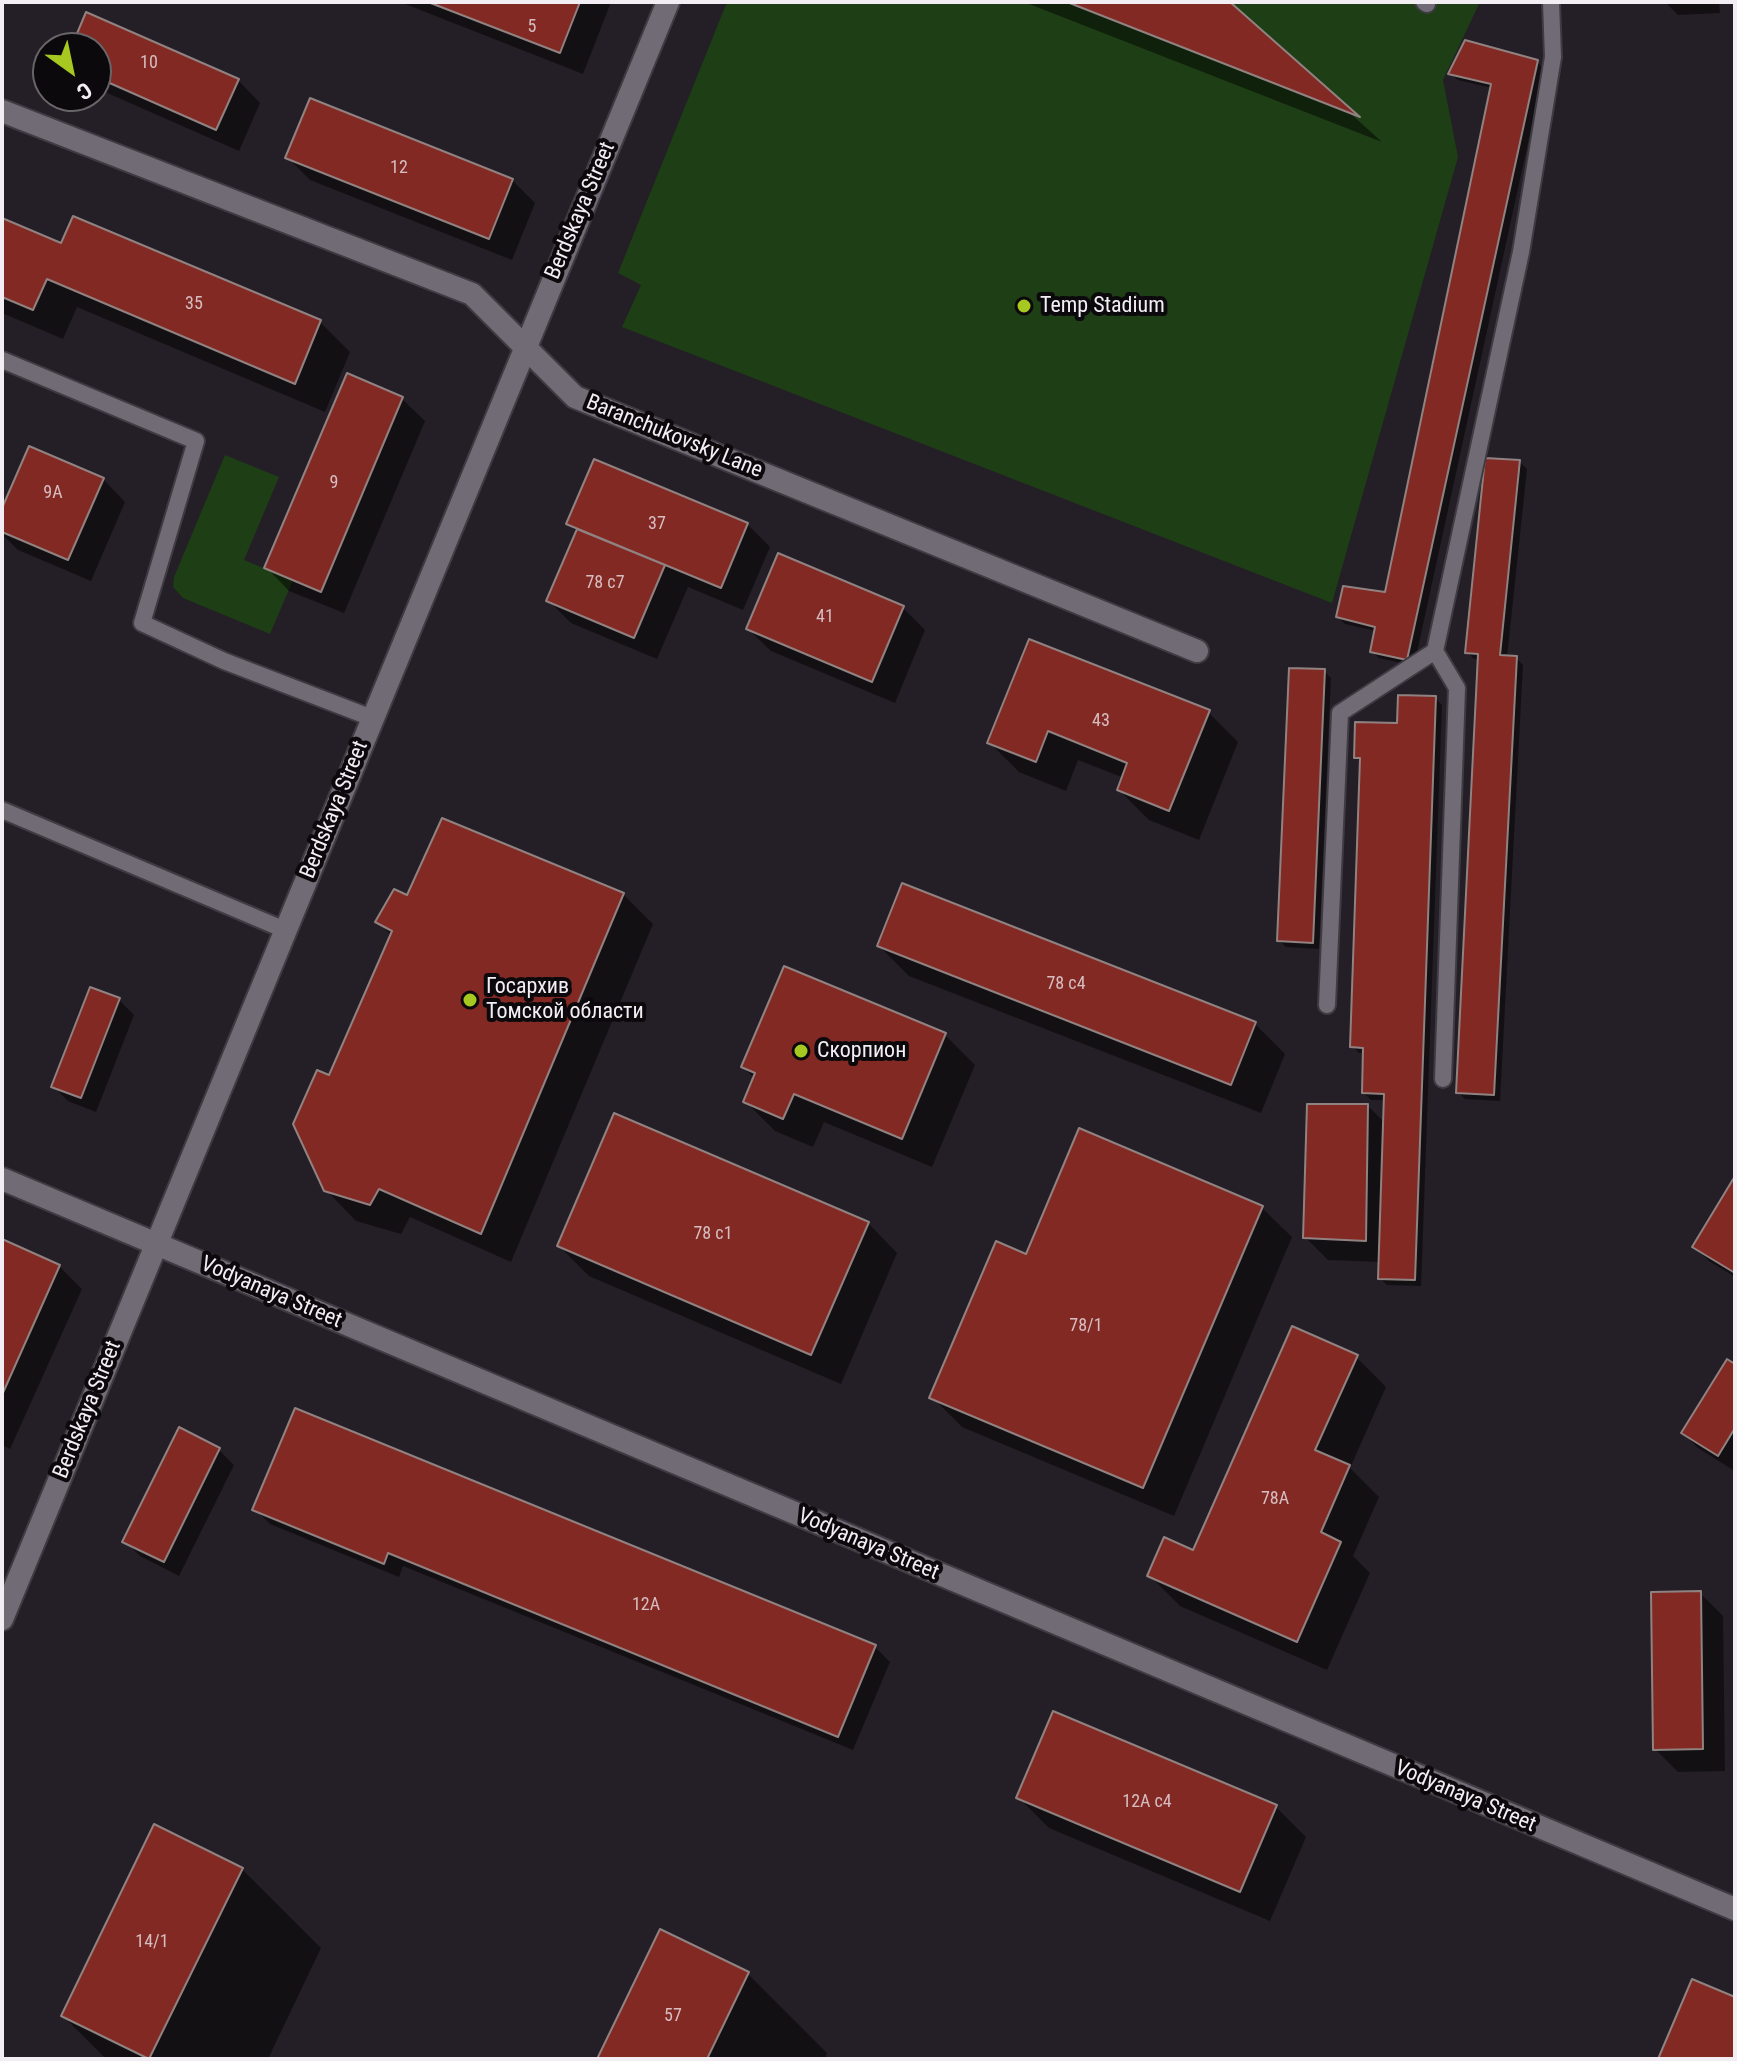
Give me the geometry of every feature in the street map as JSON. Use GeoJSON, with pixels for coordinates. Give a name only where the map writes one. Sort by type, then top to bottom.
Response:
{"type":"FeatureCollection","features":[{"type":"Feature","properties":{"kind":"street","name":"Berdskaya Street"},"geometry":{"type":"LineString","coordinates":[[2,1619],[668,2]]}},
{"type":"Feature","properties":{"kind":"street","name":"Baranchukovsky Lane"},"geometry":{"type":"LineString","coordinates":[[2,111],[472,294],[575,397],[1197,651]]}},
{"type":"Feature","properties":{"kind":"street","name":"Vodyanaya Street"},"geometry":{"type":"LineString","coordinates":[[2,1179],[1735,1909]]}},
{"type":"Feature","properties":{"kind":"lane"},"geometry":{"type":"LineString","coordinates":[[1443,1079],[1457,688],[1435,651],[1521,252],[1553,57],[1551,2]]}},
{"type":"Feature","properties":{"kind":"lane"},"geometry":{"type":"LineString","coordinates":[[2,360],[196,441],[142,623],[224,661],[372,718]]}},
{"type":"Feature","properties":{"kind":"lane"},"geometry":{"type":"LineString","coordinates":[[1327,1005],[1340,713],[1435,651]]}},
{"type":"Feature","properties":{"kind":"lane"},"geometry":{"type":"LineString","coordinates":[[2,810],[285,930]]}},
{"type":"Feature","properties":{"kind":"green space","name":"Temp Stadium"},"geometry":{"type":"Polygon","coordinates":[[[727,2],[1480,2],[1443,80],[1458,157],[1332,603],[622,327],[641,285],[618,273],[727,2]]]}},
{"type":"Feature","properties":{"kind":"green space"},"geometry":{"type":"Polygon","coordinates":[[[225,455],[279,477],[244,560],[293,580],[270,634],[183,598],[173,587],[174,577],[225,455]]]}},
{"type":"Feature","properties":{"kind":"building"},"geometry":{"type":"Polygon","coordinates":[[[428,2],[580,2],[560,53],[428,2]]]}},
{"type":"Feature","properties":{"kind":"building"},"geometry":{"type":"Polygon","coordinates":[[[1067,2],[1230,2],[1360,117],[1067,2]]]}},
{"type":"Feature","properties":{"kind":"building"},"geometry":{"type":"Polygon","coordinates":[[[86,12],[239,79],[216,130],[112,84],[112,32],[78,32],[86,12]]]}},
{"type":"Feature","properties":{"kind":"building"},"geometry":{"type":"Polygon","coordinates":[[[1465,40],[1538,60],[1407,660],[1370,652],[1375,627],[1336,617],[1343,586],[1385,592],[1491,84],[1448,74],[1465,40]]]}},
{"type":"Feature","properties":{"kind":"building"},"geometry":{"type":"Polygon","coordinates":[[[310,98],[513,179],[489,239],[285,158],[310,98]]]}},
{"type":"Feature","properties":{"kind":"building"},"geometry":{"type":"Polygon","coordinates":[[[73,216],[321,320],[295,384],[47,279],[33,310],[2,297],[2,218],[61,243],[73,216]]]}},
{"type":"Feature","properties":{"kind":"building"},"geometry":{"type":"Polygon","coordinates":[[[347,373],[403,397],[321,592],[264,568],[347,373]]]}},
{"type":"Feature","properties":{"kind":"building"},"geometry":{"type":"Polygon","coordinates":[[[29,446],[104,478],[68,560],[2,532],[2,508],[29,446]]]}},
{"type":"Feature","properties":{"kind":"building"},"geometry":{"type":"Polygon","coordinates":[[[1485,458],[1520,460],[1500,655],[1517,656],[1494,1095],[1456,1093],[1478,654],[1465,653],[1485,458]]]}},
{"type":"Feature","properties":{"kind":"building"},"geometry":{"type":"Polygon","coordinates":[[[594,459],[748,523],[721,588],[566,524],[594,459]]]}},
{"type":"Feature","properties":{"kind":"building"},"geometry":{"type":"Polygon","coordinates":[[[577,529],[665,565],[634,638],[546,601],[577,529]]]}},
{"type":"Feature","properties":{"kind":"building"},"geometry":{"type":"Polygon","coordinates":[[[778,553],[904,606],[872,682],[746,629],[778,553]]]}},
{"type":"Feature","properties":{"kind":"building"},"geometry":{"type":"Polygon","coordinates":[[[1029,639],[1210,710],[1169,811],[1117,790],[1127,763],[1048,731],[1036,762],[987,743],[1029,639]]]}},
{"type":"Feature","properties":{"kind":"building"},"geometry":{"type":"Polygon","coordinates":[[[1289,668],[1325,669],[1313,943],[1277,941],[1289,668]]]}},
{"type":"Feature","properties":{"kind":"building"},"geometry":{"type":"Polygon","coordinates":[[[1398,695],[1436,696],[1415,1280],[1378,1279],[1384,1094],[1362,1093],[1363,1048],[1350,1047],[1360,758],[1354,758],[1355,722],[1397,723],[1398,695]]]}},
{"type":"Feature","properties":{"kind":"building","name":"Госархив Томской области"},"geometry":{"type":"Polygon","coordinates":[[[442,818],[624,893],[481,1234],[379,1189],[370,1205],[324,1191],[293,1124],[317,1070],[329,1075],[392,931],[375,922],[394,889],[407,895],[442,818]]]}},
{"type":"Feature","properties":{"kind":"building"},"geometry":{"type":"Polygon","coordinates":[[[902,883],[1256,1022],[1231,1085],[877,946],[902,883]]]}},
{"type":"Feature","properties":{"kind":"building"},"geometry":{"type":"Polygon","coordinates":[[[784,966],[946,1033],[902,1139],[794,1094],[783,1119],[743,1102],[755,1073],[741,1067],[784,966]]]}},
{"type":"Feature","properties":{"kind":"building"},"geometry":{"type":"Polygon","coordinates":[[[90,987],[120,998],[81,1098],[51,1087],[90,987]]]}},
{"type":"Feature","properties":{"kind":"building"},"geometry":{"type":"Polygon","coordinates":[[[1307,1104],[1368,1104],[1366,1241],[1303,1238],[1307,1104]]]}},
{"type":"Feature","properties":{"kind":"building"},"geometry":{"type":"Polygon","coordinates":[[[614,1113],[869,1222],[811,1355],[557,1246],[614,1113]]]}},
{"type":"Feature","properties":{"kind":"building"},"geometry":{"type":"Polygon","coordinates":[[[1079,1128],[1263,1206],[1143,1488],[929,1398],[996,1241],[1026,1254],[1079,1128]]]}},
{"type":"Feature","properties":{"kind":"building"},"geometry":{"type":"Polygon","coordinates":[[[1735,1176],[1735,1273],[1692,1247],[1735,1176]]]}},
{"type":"Feature","properties":{"kind":"building"},"geometry":{"type":"Polygon","coordinates":[[[2,1239],[60,1265],[2,1395],[2,1239]]]}},
{"type":"Feature","properties":{"kind":"building"},"geometry":{"type":"Polygon","coordinates":[[[1292,1326],[1358,1355],[1315,1450],[1350,1465],[1321,1532],[1341,1542],[1297,1642],[1147,1576],[1164,1537],[1193,1550],[1292,1326]]]}},
{"type":"Feature","properties":{"kind":"building"},"geometry":{"type":"Polygon","coordinates":[[[1727,1359],[1735,1364],[1735,1428],[1718,1456],[1681,1433],[1727,1359]]]}},
{"type":"Feature","properties":{"kind":"building"},"geometry":{"type":"Polygon","coordinates":[[[295,1408],[876,1645],[838,1737],[388,1553],[384,1564],[252,1510],[295,1408]]]}},
{"type":"Feature","properties":{"kind":"building"},"geometry":{"type":"Polygon","coordinates":[[[179,1427],[220,1448],[164,1562],[122,1542],[179,1427]]]}},
{"type":"Feature","properties":{"kind":"building"},"geometry":{"type":"Polygon","coordinates":[[[1701,1591],[1703,1749],[1653,1750],[1651,1592],[1701,1591]]]}},
{"type":"Feature","properties":{"kind":"building"},"geometry":{"type":"Polygon","coordinates":[[[1053,1711],[1277,1805],[1240,1892],[1016,1798],[1053,1711]]]}},
{"type":"Feature","properties":{"kind":"building"},"geometry":{"type":"Polygon","coordinates":[[[154,1824],[243,1868],[149,2059],[61,2016],[154,1824]]]}},
{"type":"Feature","properties":{"kind":"building"},"geometry":{"type":"Polygon","coordinates":[[[660,1929],[749,1972],[707,2059],[597,2059],[660,1929]]]}},
{"type":"Feature","properties":{"kind":"building"},"geometry":{"type":"Polygon","coordinates":[[[1692,1979],[1735,1997],[1735,2059],[1658,2059],[1692,1979]]]}},
{"type":"Feature","properties":{"kind":"place","name":"Temp Stadium"},"geometry":{"type":"Point","coordinates":[1024,306]}},
{"type":"Feature","properties":{"kind":"place","name":"Госархив Томской области"},"geometry":{"type":"Point","coordinates":[470,1000]}},
{"type":"Feature","properties":{"kind":"place","name":"Скорпион"},"geometry":{"type":"Point","coordinates":[801,1051]}}]}
